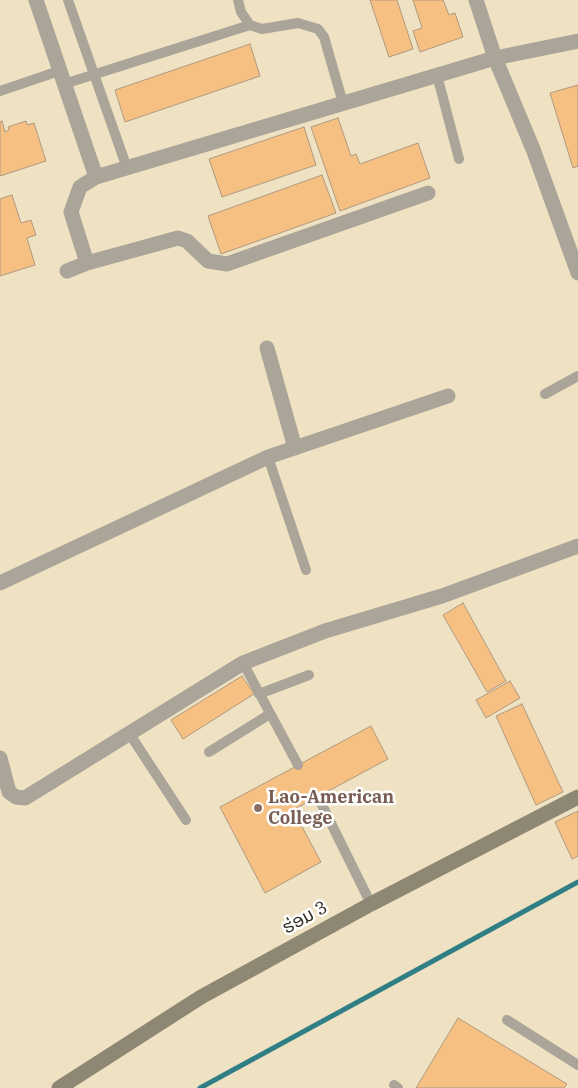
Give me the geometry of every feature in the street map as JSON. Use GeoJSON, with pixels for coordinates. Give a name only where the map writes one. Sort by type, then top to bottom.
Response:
{"type":"FeatureCollection","features":[{"type":"Feature","properties":{"kind":"street"},"geometry":{"type":"LineString","coordinates":[[36,0],[96,177]]}},
{"type":"Feature","properties":{"kind":"street"},"geometry":{"type":"LineString","coordinates":[[476,0],[495,58],[532,149],[578,273]]}},
{"type":"Feature","properties":{"kind":"street"},"geometry":{"type":"LineString","coordinates":[[87,263],[71,212],[80,187],[96,177],[495,58],[578,41]]}},
{"type":"Feature","properties":{"kind":"street"},"geometry":{"type":"LineString","coordinates":[[67,271],[87,263],[178,238],[187,241],[208,261],[227,264],[428,193]]}},
{"type":"Feature","properties":{"kind":"street"},"geometry":{"type":"LineString","coordinates":[[267,348],[295,448]]}},
{"type":"Feature","properties":{"kind":"street"},"geometry":{"type":"LineString","coordinates":[[0,582],[268,457],[448,396]]}},
{"type":"Feature","properties":{"kind":"street"},"geometry":{"type":"LineString","coordinates":[[0,758],[9,792],[16,797],[24,798],[243,663],[325,631],[442,596],[578,546]]}},
{"type":"Feature","properties":{"kind":"street","name":"ຮ່ອມ 3"},"geometry":{"type":"LineString","coordinates":[[60,1088],[200,997],[371,904],[578,797]]}},
{"type":"Feature","properties":{"kind":"lane"},"geometry":{"type":"LineString","coordinates":[[68,0],[127,168]]}},
{"type":"Feature","properties":{"kind":"lane"},"geometry":{"type":"LineString","coordinates":[[238,0],[242,12],[250,25]]}},
{"type":"Feature","properties":{"kind":"lane"},"geometry":{"type":"LineString","coordinates":[[0,91],[62,77],[94,74],[250,25],[262,29],[298,23],[318,29],[324,37],[343,103]]}},
{"type":"Feature","properties":{"kind":"lane"},"geometry":{"type":"LineString","coordinates":[[437,75],[459,160]]}},
{"type":"Feature","properties":{"kind":"lane"},"geometry":{"type":"LineString","coordinates":[[545,394],[578,376]]}},
{"type":"Feature","properties":{"kind":"lane"},"geometry":{"type":"LineString","coordinates":[[268,457],[306,570]]}},
{"type":"Feature","properties":{"kind":"lane"},"geometry":{"type":"LineString","coordinates":[[243,663],[298,765]]}},
{"type":"Feature","properties":{"kind":"lane"},"geometry":{"type":"LineString","coordinates":[[259,694],[309,676]]}},
{"type":"Feature","properties":{"kind":"lane"},"geometry":{"type":"LineString","coordinates":[[209,752],[270,714]]}},
{"type":"Feature","properties":{"kind":"lane"},"geometry":{"type":"LineString","coordinates":[[130,733],[186,820]]}},
{"type":"Feature","properties":{"kind":"lane"},"geometry":{"type":"LineString","coordinates":[[318,797],[371,904]]}},
{"type":"Feature","properties":{"kind":"lane"},"geometry":{"type":"LineString","coordinates":[[507,1020],[578,1065]]}},
{"type":"Feature","properties":{"kind":"building"},"geometry":{"type":"Polygon","coordinates":[[[370,0],[397,0],[413,49],[389,57],[370,0]]]}},
{"type":"Feature","properties":{"kind":"building"},"geometry":{"type":"Polygon","coordinates":[[[413,0],[443,0],[449,15],[455,13],[463,37],[420,52],[413,31],[422,28],[413,0]]]}},
{"type":"Feature","properties":{"kind":"building"},"geometry":{"type":"Polygon","coordinates":[[[250,44],[260,76],[125,122],[115,90],[250,44]]]}},
{"type":"Feature","properties":{"kind":"building"},"geometry":{"type":"Polygon","coordinates":[[[578,85],[578,166],[573,168],[550,93],[578,85]]]}},
{"type":"Feature","properties":{"kind":"building"},"geometry":{"type":"Polygon","coordinates":[[[338,118],[351,156],[356,154],[360,164],[418,143],[430,178],[340,211],[311,127],[338,118]]]}},
{"type":"Feature","properties":{"kind":"building"},"geometry":{"type":"Polygon","coordinates":[[[2,121],[5,132],[9,130],[8,127],[26,121],[27,125],[34,123],[46,161],[0,176],[0,122],[2,121]]]}},
{"type":"Feature","properties":{"kind":"building"},"geometry":{"type":"Polygon","coordinates":[[[304,127],[316,165],[222,197],[209,159],[304,127]]]}},
{"type":"Feature","properties":{"kind":"building"},"geometry":{"type":"Polygon","coordinates":[[[322,175],[336,213],[221,254],[208,216],[322,175]]]}},
{"type":"Feature","properties":{"kind":"building"},"geometry":{"type":"Polygon","coordinates":[[[12,195],[21,223],[31,220],[36,235],[27,238],[35,265],[0,276],[0,199],[12,195]]]}},
{"type":"Feature","properties":{"kind":"building"},"geometry":{"type":"Polygon","coordinates":[[[463,603],[506,681],[487,692],[443,615],[463,603]]]}},
{"type":"Feature","properties":{"kind":"building"},"geometry":{"type":"Polygon","coordinates":[[[242,676],[254,694],[183,739],[171,720],[242,676]]]}},
{"type":"Feature","properties":{"kind":"building"},"geometry":{"type":"Polygon","coordinates":[[[510,681],[520,698],[486,718],[476,700],[510,681]]]}},
{"type":"Feature","properties":{"kind":"building"},"geometry":{"type":"Polygon","coordinates":[[[522,704],[563,792],[536,805],[496,716],[522,704]]]}},
{"type":"Feature","properties":{"kind":"building","name":"Lao-American College"},"geometry":{"type":"Polygon","coordinates":[[[371,726],[388,759],[293,810],[321,862],[265,893],[220,807],[371,726]]]}},
{"type":"Feature","properties":{"kind":"building"},"geometry":{"type":"Polygon","coordinates":[[[578,811],[578,856],[572,859],[555,822],[578,811]]]}},
{"type":"Feature","properties":{"kind":"building"},"geometry":{"type":"Polygon","coordinates":[[[458,1018],[567,1084],[564,1088],[416,1088],[458,1018]]]}},
{"type":"Feature","properties":{"kind":"waterway"},"geometry":{"type":"LineString","coordinates":[[200,1088],[578,882]]}},
{"type":"Feature","properties":{"kind":"place","name":"Lao-American College"},"geometry":{"type":"Point","coordinates":[258,808]}}]}
